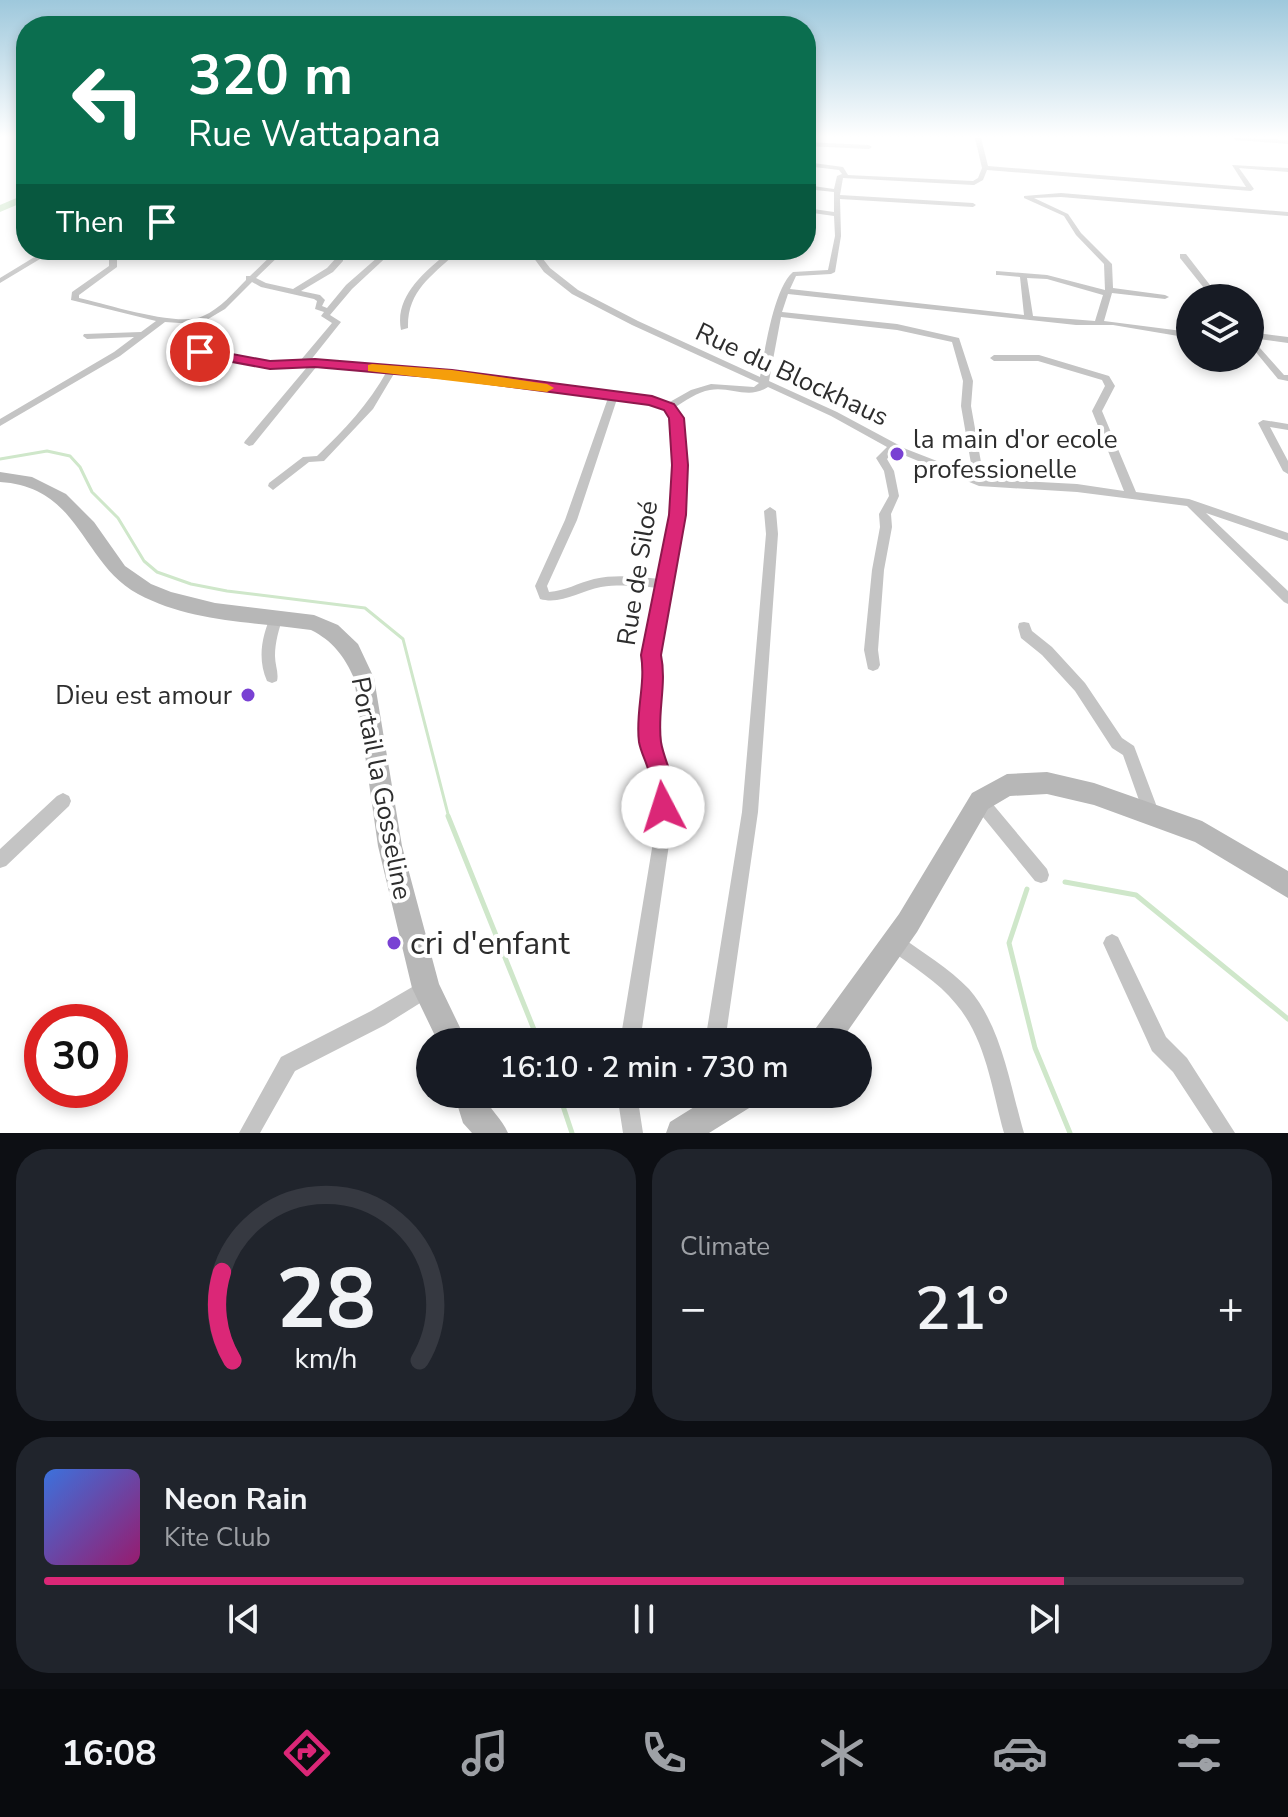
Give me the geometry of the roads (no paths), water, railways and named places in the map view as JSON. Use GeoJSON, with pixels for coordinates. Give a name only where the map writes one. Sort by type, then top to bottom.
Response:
{"type":"FeatureCollection","features":[{"type":"Feature","properties":{"kind":"street"},"geometry":{"type":"LineString","coordinates":[[823,191],[973,205]]}},
{"type":"Feature","properties":{"kind":"street"},"geometry":{"type":"LineString","coordinates":[[199,322],[201,335],[196,348],[200,352],[270,365],[315,363],[452,374],[652,401],[669,407],[698,390],[713,386],[756,392],[763,387],[777,314],[793,274],[831,272],[838,236],[838,191]]}},
{"type":"Feature","properties":{"kind":"street"},"geometry":{"type":"LineString","coordinates":[[1099,322],[1108,292],[1108,264],[1078,234],[1066,215],[1026,197],[1061,195],[1288,214]]}},
{"type":"Feature","properties":{"kind":"street"},"geometry":{"type":"LineString","coordinates":[[816,211],[837,214]]}},
{"type":"Feature","properties":{"kind":"street"},"geometry":{"type":"LineString","coordinates":[[1183,256],[1205,284]]}},
{"type":"Feature","properties":{"kind":"street"},"geometry":{"type":"LineString","coordinates":[[0,281],[35,260]]}},
{"type":"Feature","properties":{"kind":"street"},"geometry":{"type":"LineString","coordinates":[[113,260],[113,267],[75,294],[74,298],[162,320],[199,322],[224,304],[270,260]]}},
{"type":"Feature","properties":{"kind":"street"},"geometry":{"type":"LineString","coordinates":[[295,291],[330,270],[339,260]]}},
{"type":"Feature","properties":{"kind":"street"},"geometry":{"type":"LineString","coordinates":[[302,364],[337,322],[325,316],[349,287],[379,260]]}},
{"type":"Feature","properties":{"kind":"street"},"geometry":{"type":"LineString","coordinates":[[404,328],[402,317],[421,280],[444,260]]}},
{"type":"Feature","properties":{"kind":"street","name":"Rue du Blockhaus"},"geometry":{"type":"LineString","coordinates":[[540,260],[547,270],[575,292],[680,346],[834,414],[894,446],[979,482],[1131,494],[1189,503],[1288,537]]}},
{"type":"Feature","properties":{"kind":"street"},"geometry":{"type":"LineString","coordinates":[[999,273],[1023,274],[1108,292],[1165,297]]}},
{"type":"Feature","properties":{"kind":"street"},"geometry":{"type":"LineString","coordinates":[[1023,274],[1029,318]]}},
{"type":"Feature","properties":{"kind":"street"},"geometry":{"type":"LineString","coordinates":[[249,278],[264,285],[319,298],[318,307],[329,311]]}},
{"type":"Feature","properties":{"kind":"street"},"geometry":{"type":"LineString","coordinates":[[784,291],[1076,323],[1099,322],[1176,333]]}},
{"type":"Feature","properties":{"kind":"street"},"geometry":{"type":"LineString","coordinates":[[777,314],[897,327],[956,340],[968,381],[966,406],[979,482]]}},
{"type":"Feature","properties":{"kind":"street"},"geometry":{"type":"LineString","coordinates":[[0,423],[117,354],[162,320]]}},
{"type":"Feature","properties":{"kind":"street"},"geometry":{"type":"LineString","coordinates":[[87,336],[143,334]]}},
{"type":"Feature","properties":{"kind":"street"},"geometry":{"type":"LineString","coordinates":[[1264,340],[1288,340]]}},
{"type":"Feature","properties":{"kind":"street"},"geometry":{"type":"LineString","coordinates":[[1264,356],[1281,377],[1288,378]]}},
{"type":"Feature","properties":{"kind":"street"},"geometry":{"type":"LineString","coordinates":[[994,358],[1039,358],[1106,378],[1110,386],[1097,411],[1131,494]]}},
{"type":"Feature","properties":{"kind":"street"},"geometry":{"type":"LineString","coordinates":[[249,443],[315,363]]}},
{"type":"Feature","properties":{"kind":"street"},"geometry":{"type":"LineString","coordinates":[[273,486],[307,459],[320,459],[363,417],[381,394],[392,370]]}},
{"type":"Feature","properties":{"kind":"street"},"geometry":{"type":"LineString","coordinates":[[613,396],[571,520],[541,586],[544,596],[553,597],[593,584],[665,584]]}},
{"type":"Feature","properties":{"kind":"street","name":"Rue de Siloé"},"geometry":{"type":"LineString","coordinates":[[632,1028],[664,824],[662,775],[650,745],[650,732],[655,675],[651,655],[677,515],[680,465],[677,418],[669,407]]}},
{"type":"Feature","properties":{"kind":"street"},"geometry":{"type":"LineString","coordinates":[[1288,427],[1263,423],[1288,471]]}},
{"type":"Feature","properties":{"kind":"street"},"geometry":{"type":"LineString","coordinates":[[873,665],[871,650],[878,570],[885,514],[894,496],[889,471],[881,458],[894,446]]}},
{"type":"Feature","properties":{"kind":"street","name":"Portail la Gosseline"},"geometry":{"type":"LineString","coordinates":[[0,477],[23,479],[50,490],[89,527],[99,545],[124,575],[149,589],[182,603],[314,623],[331,631],[351,650],[364,678],[390,846],[426,988],[446,1028]]}},
{"type":"Feature","properties":{"kind":"street"},"geometry":{"type":"LineString","coordinates":[[1189,503],[1288,599]]}},
{"type":"Feature","properties":{"kind":"street"},"geometry":{"type":"LineString","coordinates":[[717,1028],[750,812],[772,534],[770,511]]}},
{"type":"Feature","properties":{"kind":"street"},"geometry":{"type":"LineString","coordinates":[[272,677],[266,660],[269,637],[277,617]]}},
{"type":"Feature","properties":{"kind":"street"},"geometry":{"type":"LineString","coordinates":[[1024,627],[1026,634],[1047,651],[1080,687],[1117,743],[1129,751],[1152,815]]}},
{"type":"Feature","properties":{"kind":"street"},"geometry":{"type":"LineString","coordinates":[[833,1028],[894,942],[980,801],[1007,785],[1047,783],[1094,794],[1202,833],[1288,885]]}},
{"type":"Feature","properties":{"kind":"street"},"geometry":{"type":"LineString","coordinates":[[0,860],[63,801]]}},
{"type":"Feature","properties":{"kind":"street"},"geometry":{"type":"LineString","coordinates":[[980,801],[1041,875]]}},
{"type":"Feature","properties":{"kind":"street"},"geometry":{"type":"LineString","coordinates":[[894,942],[962,996],[974,1012],[993,1061],[1014,1133]]}},
{"type":"Feature","properties":{"kind":"street"},"geometry":{"type":"LineString","coordinates":[[1112,943],[1159,1044],[1180,1065],[1225,1133]]}},
{"type":"Feature","properties":{"kind":"street"},"geometry":{"type":"LineString","coordinates":[[249,1133],[288,1064],[378,1018],[426,988]]}},
{"type":"Feature","properties":{"kind":"street"},"geometry":{"type":"LineString","coordinates":[[629,1108],[633,1133]]}},
{"type":"Feature","properties":{"kind":"waterway"},"geometry":{"type":"LineString","coordinates":[[0,209],[16,202]]}},
{"type":"Feature","properties":{"kind":"waterway"},"geometry":{"type":"LineString","coordinates":[[0,459],[47,451],[70,456],[80,467],[92,492],[118,518],[144,561],[157,572],[191,584],[227,591],[365,608],[403,639],[449,818]]}},
{"type":"Feature","properties":{"kind":"waterway"},"geometry":{"type":"LineString","coordinates":[[448,816],[533,1028]]}},
{"type":"Feature","properties":{"kind":"waterway"},"geometry":{"type":"LineString","coordinates":[[1065,882],[1136,895],[1288,1019]]}},
{"type":"Feature","properties":{"kind":"waterway"},"geometry":{"type":"LineString","coordinates":[[1027,889],[1009,943],[1035,1048],[1070,1133]]}},
{"type":"Feature","properties":{"kind":"waterway"},"geometry":{"type":"LineString","coordinates":[[564,1108],[572,1133]]}},
{"type":"Feature","properties":{"kind":"place","name":"la main d'or ecole professionelle"},"geometry":{"type":"Point","coordinates":[897,454]}},
{"type":"Feature","properties":{"kind":"place","name":"Dieu est amour"},"geometry":{"type":"Point","coordinates":[248,695]}},
{"type":"Feature","properties":{"kind":"place","name":"cri d'enfant"},"geometry":{"type":"Point","coordinates":[394,943]}}]}
